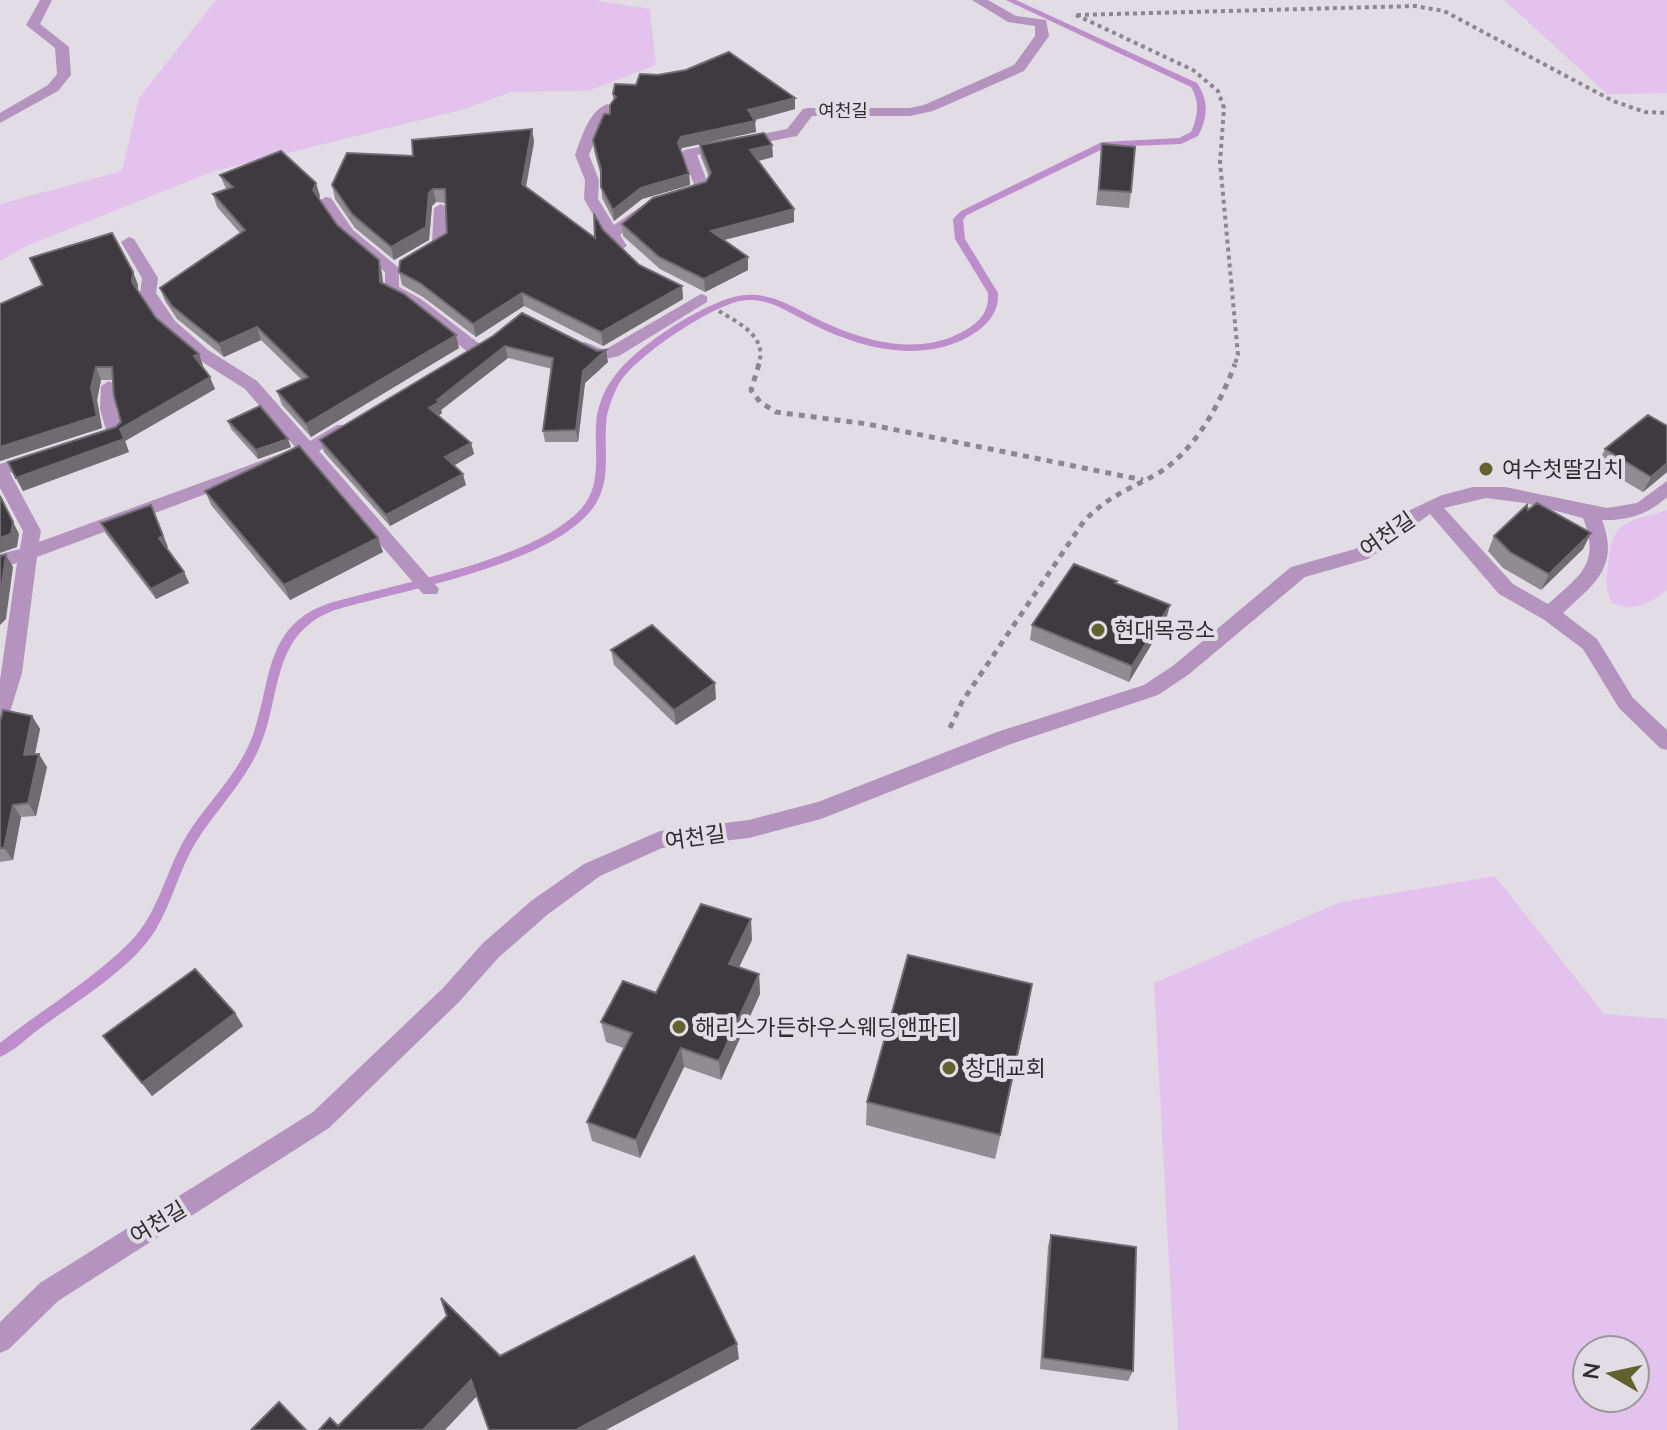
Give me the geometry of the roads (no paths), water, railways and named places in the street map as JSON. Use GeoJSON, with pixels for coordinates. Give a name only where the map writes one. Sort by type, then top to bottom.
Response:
{"type":"FeatureCollection","features":[{"type":"Feature","properties":{"kind":"street"},"geometry":{"type":"LineString","coordinates":[[0,119],[53,88],[64,75],[62,47],[33,25],[46,0]]}},
{"type":"Feature","properties":{"kind":"street","name":"여천길"},"geometry":{"type":"LineString","coordinates":[[612,234],[662,200],[699,190],[702,186],[689,153],[747,139],[792,133],[808,112],[910,112],[928,108],[1019,68],[1042,36],[1041,23],[1013,19],[978,0]]}},
{"type":"Feature","properties":{"kind":"street"},"geometry":{"type":"LineString","coordinates":[[607,108],[596,121],[582,155],[592,180],[591,199],[627,258]]}},
{"type":"Feature","properties":{"kind":"street"},"geometry":{"type":"LineString","coordinates":[[326,201],[348,233],[393,271]]}},
{"type":"Feature","properties":{"kind":"street"},"geometry":{"type":"LineString","coordinates":[[393,271],[440,244],[441,208]]}},
{"type":"Feature","properties":{"kind":"street"},"geometry":{"type":"LineString","coordinates":[[129,242],[150,278],[148,293],[169,325],[202,354],[251,385],[430,589]]}},
{"type":"Feature","properties":{"kind":"street"},"geometry":{"type":"LineString","coordinates":[[393,271],[391,289],[415,302],[475,349]]}},
{"type":"Feature","properties":{"kind":"street"},"geometry":{"type":"LineString","coordinates":[[574,341],[600,355],[607,354],[694,296]]}},
{"type":"Feature","properties":{"kind":"street"},"geometry":{"type":"LineString","coordinates":[[0,712],[12,673],[28,553],[33,542],[32,531],[0,470],[115,433],[108,409],[109,386]]}},
{"type":"Feature","properties":{"kind":"street"},"geometry":{"type":"LineString","coordinates":[[0,561],[310,449],[361,418]]}},
{"type":"Feature","properties":{"kind":"street","name":"여천길"},"geometry":{"type":"LineString","coordinates":[[0,1340],[49,1292],[321,1120],[399,1047],[491,950],[539,908],[592,870],[660,840],[749,829],[821,810],[1004,738],[1151,690],[1181,670],[1298,572],[1355,557],[1432,505],[1464,495],[1506,493],[1590,512],[1617,512],[1643,507],[1667,487]]}},
{"type":"Feature","properties":{"kind":"street","name":"여천길"},"geometry":{"type":"LineString","coordinates":[[1432,505],[1506,589],[1550,614],[1590,644],[1626,703],[1667,742]]}},
{"type":"Feature","properties":{"kind":"street"},"geometry":{"type":"LineString","coordinates":[[1550,614],[1593,572],[1601,560],[1600,536],[1590,512]]}},
{"type":"Feature","properties":{"kind":"waterway"},"geometry":{"type":"LineString","coordinates":[[0,1051],[104,973],[145,935],[185,850],[258,740],[280,653],[300,624],[332,607],[482,565],[541,541],[565,527],[585,511],[596,494],[601,476],[602,418],[607,398],[618,377],[650,348],[708,310],[751,297],[775,302],[830,329],[871,343],[915,348],[956,340],[983,322],[993,299],[993,293],[960,239],[958,219],[964,213],[1105,144],[1181,141],[1195,134],[1202,109],[1194,85],[1010,0]]}},
{"type":"Feature","properties":{"kind":"place","name":"여수첫딸김치"},"geometry":{"type":"Point","coordinates":[1486,469]}},
{"type":"Feature","properties":{"kind":"place","name":"현대목공소"},"geometry":{"type":"Point","coordinates":[1098,630]}},
{"type":"Feature","properties":{"kind":"place","name":"해리스가든하우스웨딩앤파티"},"geometry":{"type":"Point","coordinates":[679,1027]}},
{"type":"Feature","properties":{"kind":"place","name":"창대교회"},"geometry":{"type":"Point","coordinates":[949,1068]}}]}
